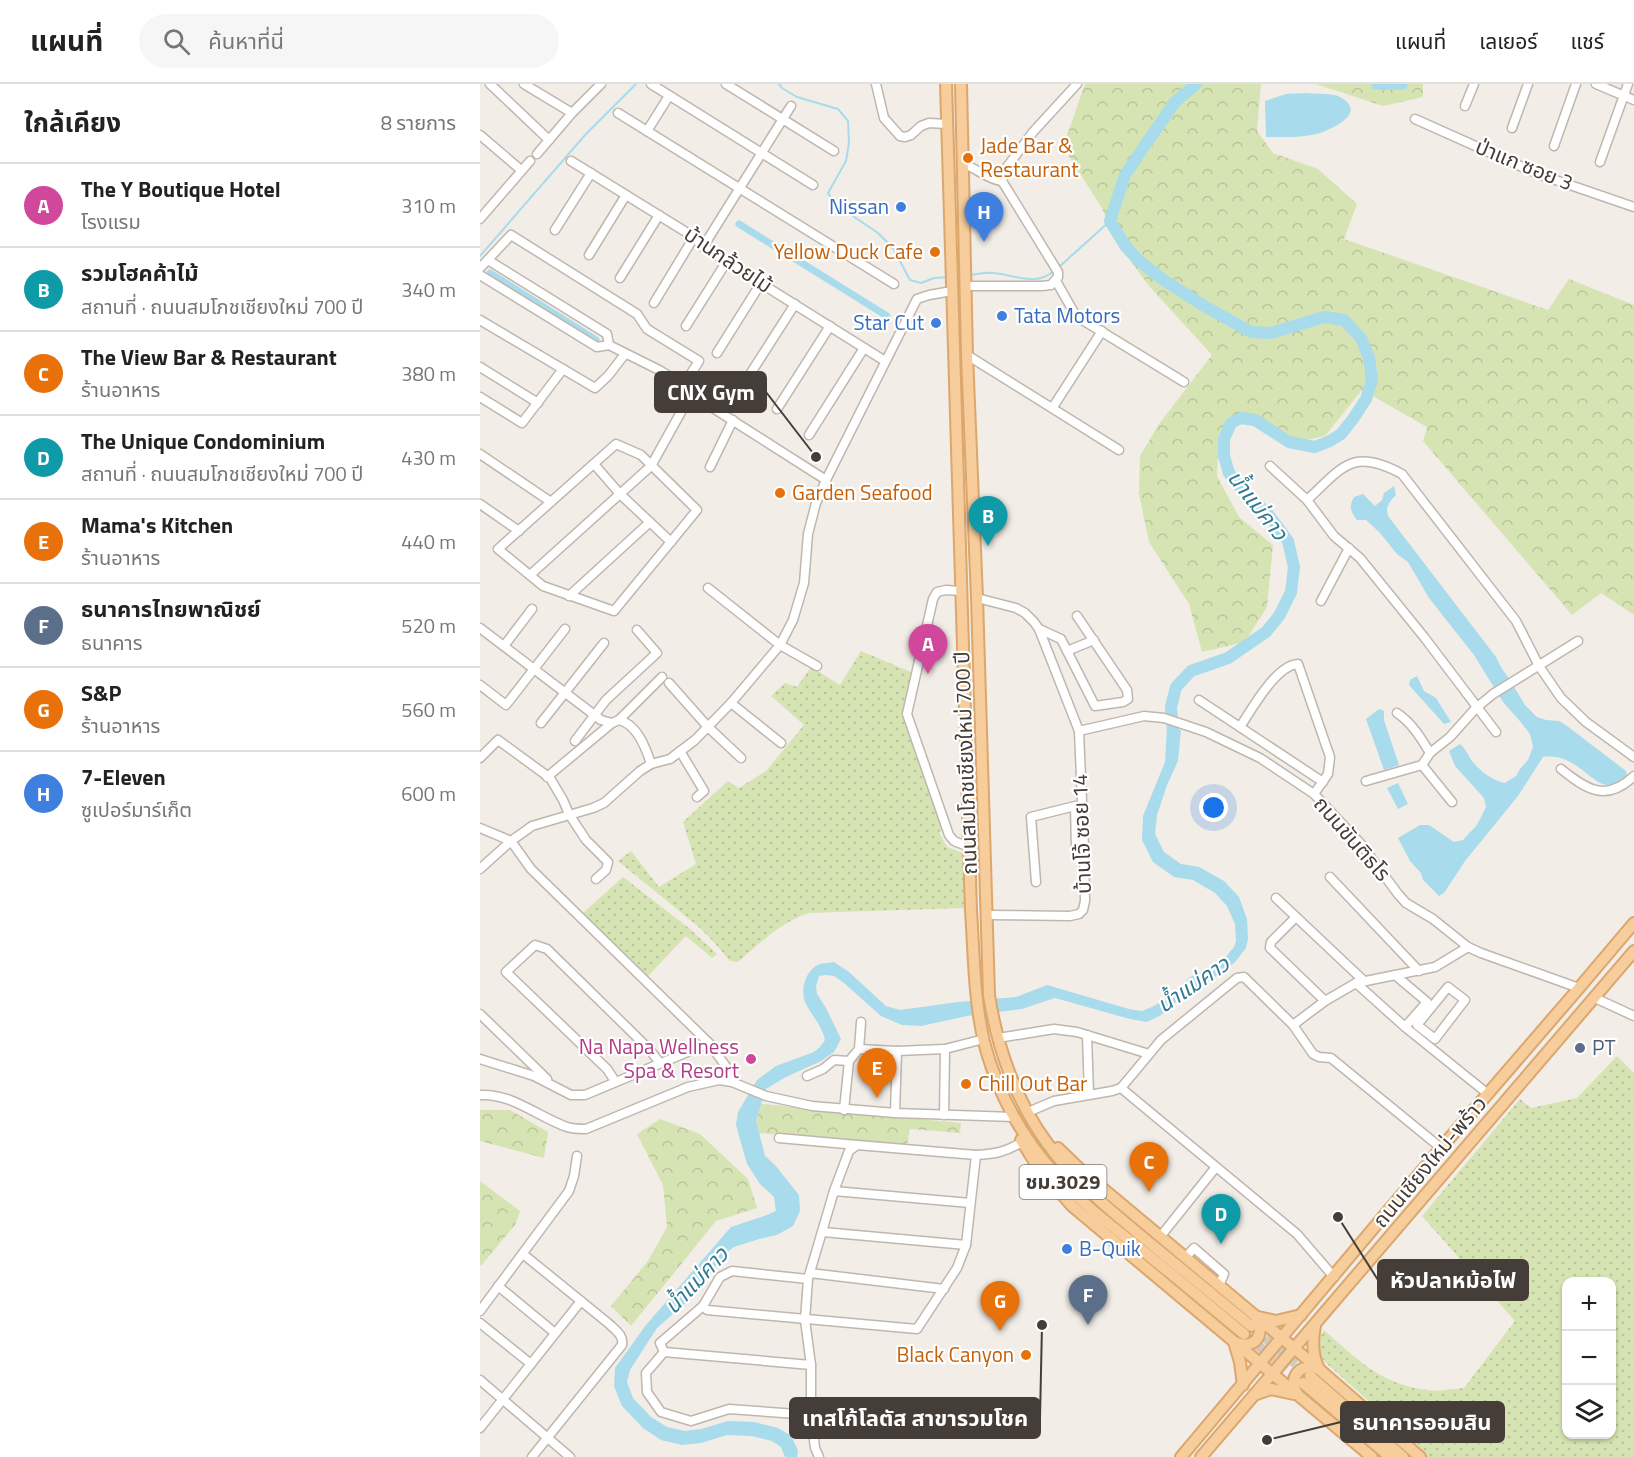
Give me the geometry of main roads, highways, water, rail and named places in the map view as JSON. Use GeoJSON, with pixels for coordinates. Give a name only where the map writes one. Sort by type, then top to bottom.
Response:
{"type":"FeatureCollection","features":[{"type":"Feature","properties":{"kind":"main road","name":"ถนนสมโภชเชียงใหม่ 700 ปี"},"geometry":{"type":"LineString","coordinates":[[946,84],[969,847],[977,996],[984,1040],[996,1078],[1014,1117],[1046,1163],[1071,1191],[1250,1325]]}},
{"type":"Feature","properties":{"kind":"main road","name":"ถนนสมโภชเชียงใหม่ 700 ปี"},"geometry":{"type":"LineString","coordinates":[[961,84],[967,355],[989,995],[993,1018],[1014,1082],[1030,1116],[1060,1160],[1096,1198],[1250,1325]]}},
{"type":"Feature","properties":{"kind":"main road","name":"ถนนเชียงใหม่-พร้าว"},"geometry":{"type":"LineString","coordinates":[[1181,1457],[1634,922]]}},
{"type":"Feature","properties":{"kind":"main road","name":"ถนนเชียงใหม่-พร้าว"},"geometry":{"type":"LineString","coordinates":[[1201,1457],[1634,951]]}},
{"type":"Feature","properties":{"kind":"main road"},"geometry":{"type":"LineString","coordinates":[[1579,988],[1594,998]]}},
{"type":"Feature","properties":{"kind":"main road"},"geometry":{"type":"LineString","coordinates":[[1030,1116],[1083,1172],[1219,1286],[1250,1325],[1282,1339],[1294,1349],[1311,1376],[1390,1457]]}},
{"type":"Feature","properties":{"kind":"main road"},"geometry":{"type":"LineString","coordinates":[[1014,1117],[1022,1142],[1047,1178],[1072,1206],[1372,1457]]}},
{"type":"Feature","properties":{"kind":"main road"},"geometry":{"type":"LineString","coordinates":[[1250,1325],[1301,1315]]}},
{"type":"Feature","properties":{"kind":"main road"},"geometry":{"type":"LineString","coordinates":[[1233,1341],[1248,1345],[1257,1340],[1261,1330],[1260,1325],[1250,1325]]}},
{"type":"Feature","properties":{"kind":"main road"},"geometry":{"type":"LineString","coordinates":[[1311,1376],[1314,1359],[1312,1338],[1315,1325]]}},
{"type":"Feature","properties":{"kind":"main road"},"geometry":{"type":"LineString","coordinates":[[1233,1341],[1240,1362],[1243,1385]]}},
{"type":"Feature","properties":{"kind":"main road"},"geometry":{"type":"LineString","coordinates":[[1298,1395],[1294,1385],[1296,1375],[1309,1367],[1311,1376],[1403,1457]]}},
{"type":"Feature","properties":{"kind":"main road"},"geometry":{"type":"LineString","coordinates":[[1311,1376],[1398,1437],[1419,1457]]}},
{"type":"Feature","properties":{"kind":"main road"},"geometry":{"type":"LineString","coordinates":[[1254,1395],[1271,1389],[1298,1395]]}},
{"type":"Feature","properties":{"kind":"water"},"geometry":{"type":"Polygon","coordinates":[[[1286,94],[1330,94],[1340,97],[1350,106],[1351,111],[1344,120],[1323,132],[1295,137],[1266,137],[1265,101],[1286,94]]]}},
{"type":"Feature","properties":{"kind":"water"},"geometry":{"type":"Polygon","coordinates":[[[1394,486],[1396,495],[1388,507],[1388,516],[1496,657],[1525,705],[1537,717],[1559,721],[1567,726],[1626,771],[1627,777],[1614,784],[1603,784],[1574,764],[1555,757],[1543,757],[1518,796],[1465,861],[1444,893],[1439,896],[1423,880],[1421,873],[1410,861],[1398,838],[1420,825],[1429,825],[1454,842],[1463,840],[1477,825],[1486,807],[1484,798],[1455,766],[1449,751],[1460,744],[1483,772],[1505,783],[1516,776],[1528,760],[1533,747],[1530,734],[1503,702],[1474,655],[1429,598],[1408,562],[1397,554],[1366,520],[1357,520],[1353,514],[1351,503],[1354,497],[1363,494],[1375,506],[1382,500],[1384,493],[1394,486]]]}},
{"type":"Feature","properties":{"kind":"water"},"geometry":{"type":"Polygon","coordinates":[[[1417,676],[1424,691],[1436,698],[1451,722],[1444,724],[1409,685],[1410,680],[1417,676]]]}},
{"type":"Feature","properties":{"kind":"water"},"geometry":{"type":"Polygon","coordinates":[[[1379,709],[1384,711],[1384,720],[1399,765],[1384,770],[1366,719],[1379,709]]]}},
{"type":"Feature","properties":{"kind":"water"},"geometry":{"type":"Polygon","coordinates":[[[1167,727],[1181,730],[1178,761],[1157,815],[1155,834],[1164,852],[1181,864],[1199,867],[1224,881],[1239,897],[1247,919],[1246,948],[1224,972],[1186,993],[1161,1015],[1147,1022],[1055,998],[1022,1009],[967,1016],[921,1026],[902,1025],[881,1016],[834,976],[819,976],[816,986],[817,994],[841,1039],[834,1052],[821,1061],[766,1089],[756,1120],[765,1156],[799,1195],[800,1211],[793,1226],[777,1235],[734,1247],[726,1253],[688,1301],[657,1328],[630,1370],[627,1382],[633,1398],[651,1417],[667,1427],[685,1431],[728,1421],[754,1422],[778,1428],[791,1436],[798,1450],[797,1457],[785,1457],[781,1447],[772,1441],[751,1436],[727,1435],[701,1443],[682,1445],[661,1440],[643,1428],[622,1406],[614,1386],[615,1368],[646,1325],[731,1227],[776,1211],[774,1197],[760,1184],[747,1164],[736,1125],[738,1112],[757,1080],[776,1066],[814,1052],[825,1040],[804,997],[805,980],[811,970],[820,964],[834,962],[849,972],[886,1006],[900,1010],[1016,997],[1047,985],[1142,1011],[1167,999],[1190,977],[1216,967],[1234,947],[1235,924],[1227,906],[1215,893],[1193,880],[1174,877],[1153,862],[1142,840],[1143,816],[1165,762],[1167,727]]]}},
{"type":"Feature","properties":{"kind":"water"},"geometry":{"type":"Polygon","coordinates":[[[1398,783],[1408,804],[1398,809],[1387,788],[1398,783]]]}},
{"type":"Feature","properties":{"kind":"waterway"},"geometry":{"type":"LineString","coordinates":[[480,256],[586,134],[636,84]]}},
{"type":"Feature","properties":{"kind":"waterway"},"geometry":{"type":"LineString","coordinates":[[779,84],[797,97],[838,109],[848,121],[849,143],[846,161],[828,193],[835,204],[878,233],[893,248],[910,280],[921,283],[934,278],[950,277]]}},
{"type":"Feature","properties":{"kind":"waterway","name":"น้ำแม่คาว"},"geometry":{"type":"LineString","coordinates":[[1173,732],[1171,707],[1176,687],[1191,671],[1228,658],[1266,632],[1279,616],[1291,592],[1294,567],[1288,541],[1268,514],[1247,495],[1229,473],[1224,456],[1224,439],[1231,423],[1241,418],[1255,420],[1289,442],[1315,447],[1341,434],[1366,399],[1372,380],[1369,358],[1361,338],[1344,320],[1324,317],[1271,333],[1251,332],[1206,307],[1139,261],[1126,247],[1110,221],[1125,175],[1175,102],[1196,84]]}},
{"type":"Feature","properties":{"kind":"waterway","name":"น้ำแม่คาว"},"geometry":{"type":"LineString","coordinates":[[1377,84],[1402,84]]}},
{"type":"Feature","properties":{"kind":"waterway"},"geometry":{"type":"LineString","coordinates":[[1059,267],[1110,221]]}},
{"type":"Feature","properties":{"kind":"waterway"},"geometry":{"type":"LineString","coordinates":[[739,224],[887,316]]}},
{"type":"Feature","properties":{"kind":"waterway"},"geometry":{"type":"LineString","coordinates":[[970,275],[991,273],[1032,279],[1047,276],[1054,271]]}},
{"type":"Feature","properties":{"kind":"waterway"},"geometry":{"type":"LineString","coordinates":[[490,273],[596,340]]}},
{"type":"Feature","properties":{"kind":"tunnel"},"geometry":{"type":"LineString","coordinates":[[1254,1328],[1308,1374]]}},
{"type":"Feature","properties":{"kind":"tunnel"},"geometry":{"type":"LineString","coordinates":[[1244,1334],[1301,1381]]}},
{"type":"Feature","properties":{"kind":"place","name":"Jade Bar & Restaurant"},"geometry":{"type":"Point","coordinates":[968,158]}},
{"type":"Feature","properties":{"kind":"place","name":"Nissan"},"geometry":{"type":"Point","coordinates":[901,207]}},
{"type":"Feature","properties":{"kind":"place","name":"7-Eleven"},"geometry":{"type":"Point","coordinates":[984,242]}},
{"type":"Feature","properties":{"kind":"place","name":"Yellow Duck Cafe"},"geometry":{"type":"Point","coordinates":[935,252]}},
{"type":"Feature","properties":{"kind":"place","name":"Tata Motors"},"geometry":{"type":"Point","coordinates":[1002,316]}},
{"type":"Feature","properties":{"kind":"place","name":"Star Cut"},"geometry":{"type":"Point","coordinates":[936,323]}},
{"type":"Feature","properties":{"kind":"place","name":"CNX Gym"},"geometry":{"type":"Point","coordinates":[816,457]}},
{"type":"Feature","properties":{"kind":"place","name":"Garden Seafood"},"geometry":{"type":"Point","coordinates":[780,493]}},
{"type":"Feature","properties":{"kind":"place","name":"รวมโฮคค้าไม้"},"geometry":{"type":"Point","coordinates":[988,546]}},
{"type":"Feature","properties":{"kind":"place","name":"The Y Boutique Hotel"},"geometry":{"type":"Point","coordinates":[928,674]}},
{"type":"Feature","properties":{"kind":"place","name":"PT"},"geometry":{"type":"Point","coordinates":[1580,1048]}},
{"type":"Feature","properties":{"kind":"place","name":"Na Napa Wellness Spa & Resort"},"geometry":{"type":"Point","coordinates":[751,1059]}},
{"type":"Feature","properties":{"kind":"place","name":"Chill Out Bar"},"geometry":{"type":"Point","coordinates":[966,1084]}},
{"type":"Feature","properties":{"kind":"place","name":"Mama's Kitchen"},"geometry":{"type":"Point","coordinates":[877,1098]}},
{"type":"Feature","properties":{"kind":"place","name":"The View Bar & Restaurant"},"geometry":{"type":"Point","coordinates":[1149,1192]}},
{"type":"Feature","properties":{"kind":"place","name":"หัวปลาหม้อไฟ"},"geometry":{"type":"Point","coordinates":[1338,1217]}},
{"type":"Feature","properties":{"kind":"place","name":"The Unique Condominium"},"geometry":{"type":"Point","coordinates":[1221,1244]}},
{"type":"Feature","properties":{"kind":"place","name":"B-Quik"},"geometry":{"type":"Point","coordinates":[1067,1249]}},
{"type":"Feature","properties":{"kind":"place","name":"เทสโก้โลตัส สาขารวมโชค"},"geometry":{"type":"Point","coordinates":[1042,1325]}},
{"type":"Feature","properties":{"kind":"place","name":"ธนาคารไทยพาณิชย์"},"geometry":{"type":"Point","coordinates":[1088,1325]}},
{"type":"Feature","properties":{"kind":"place","name":"S&P"},"geometry":{"type":"Point","coordinates":[1000,1331]}},
{"type":"Feature","properties":{"kind":"place","name":"Black Canyon"},"geometry":{"type":"Point","coordinates":[1026,1355]}},
{"type":"Feature","properties":{"kind":"place","name":"ธนาคารออมสิน"},"geometry":{"type":"Point","coordinates":[1267,1440]}}]}
